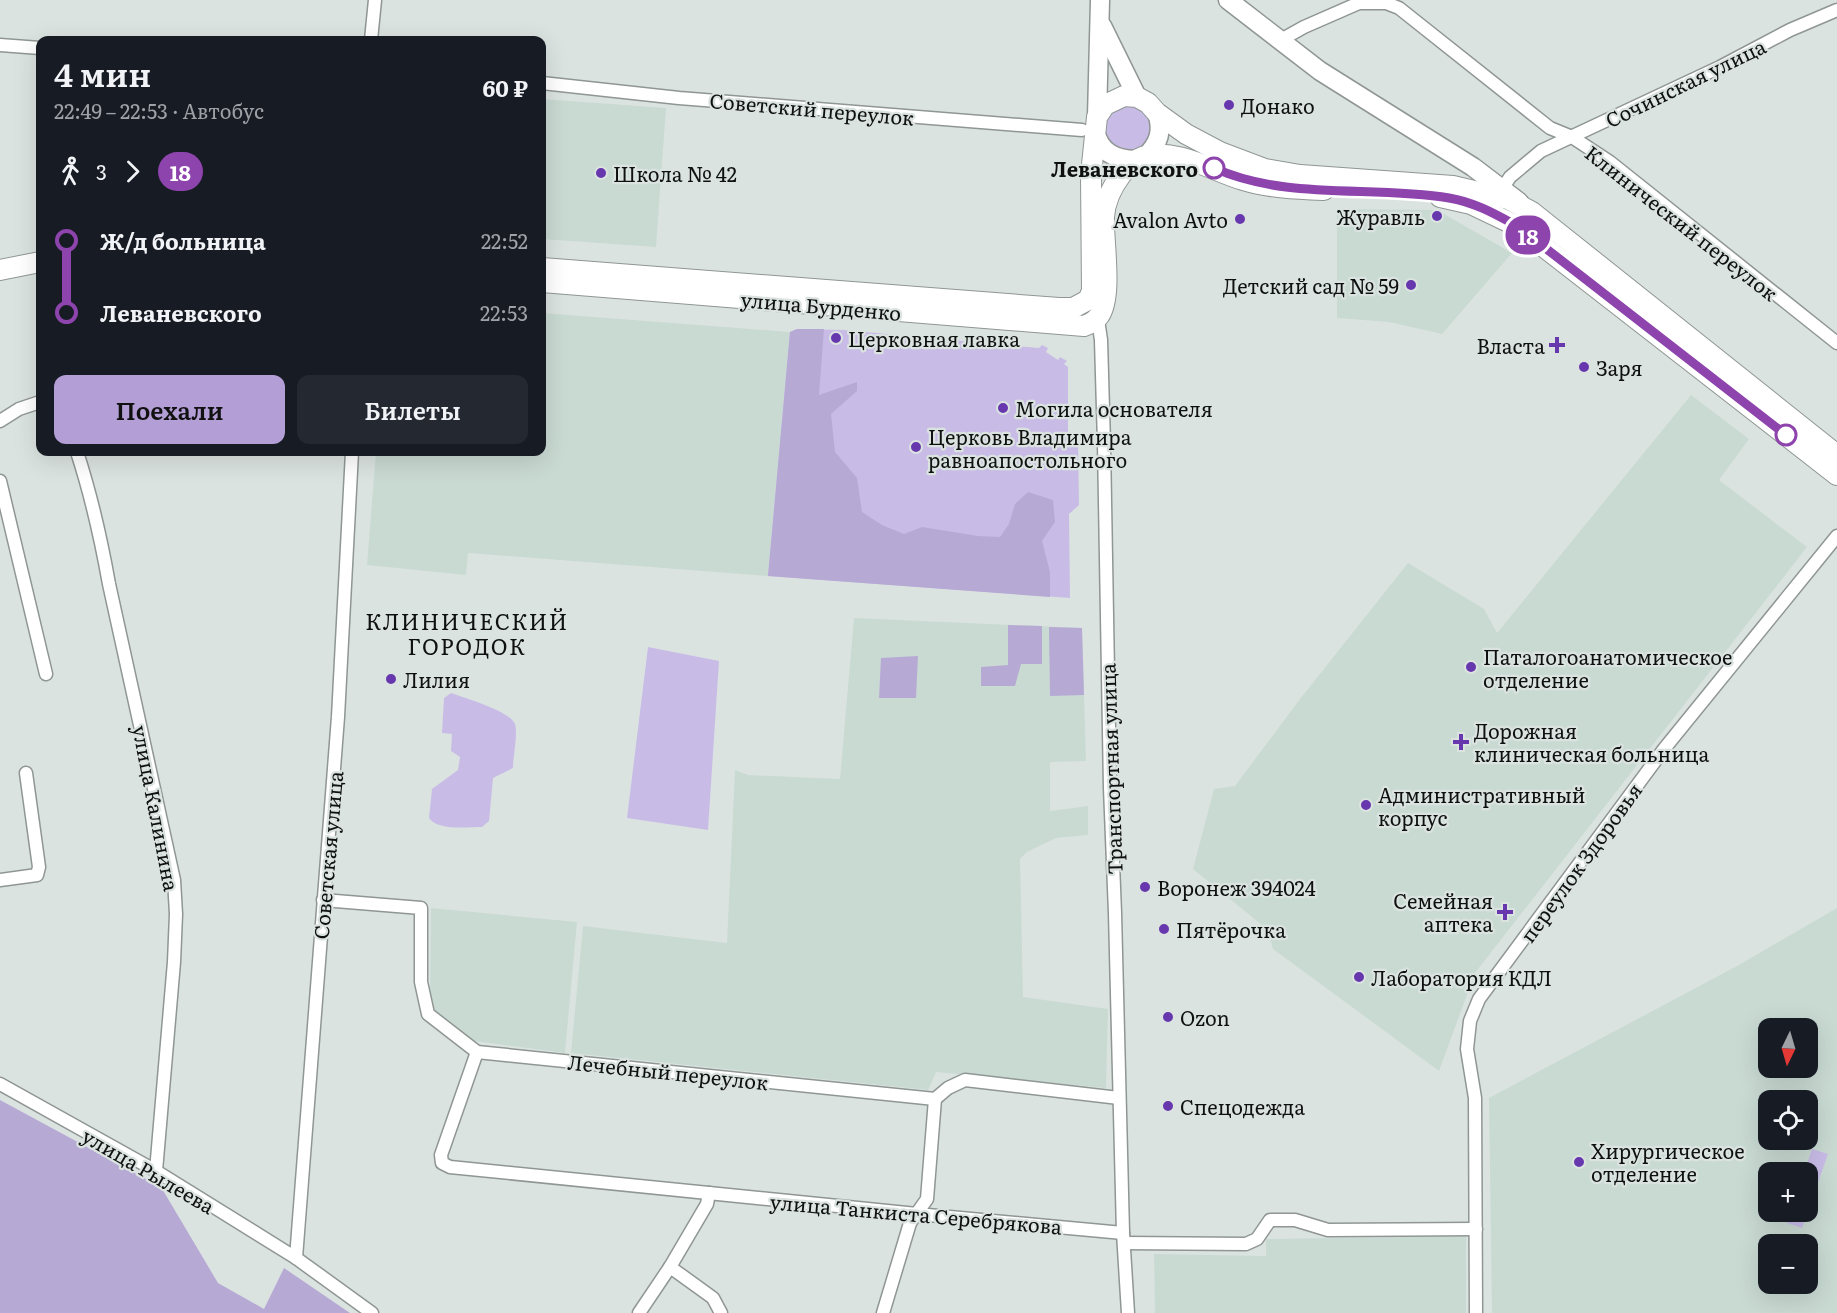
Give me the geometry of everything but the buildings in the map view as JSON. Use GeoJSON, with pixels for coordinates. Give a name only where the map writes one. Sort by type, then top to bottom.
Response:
{"type":"FeatureCollection","features":[{"type":"Feature","properties":{"kind":"main road"},"geometry":{"type":"LineString","coordinates":[[1091,296],[1091,126],[1100,0]]}},
{"type":"Feature","properties":{"kind":"main road"},"geometry":{"type":"LineString","coordinates":[[1228,0],[1320,71],[1473,168],[1517,226],[1837,475]]}},
{"type":"Feature","properties":{"kind":"main road"},"geometry":{"type":"LineString","coordinates":[[1100,22],[1137,97]]}},
{"type":"Feature","properties":{"kind":"main road"},"geometry":{"type":"LineString","coordinates":[[1091,126],[1105,105],[1114,99],[1124,96],[1137,97],[1148,103],[1157,113],[1186,134],[1220,152],[1265,169],[1300,175],[1442,184],[1497,199],[1532,212],[1837,455]]}},
{"type":"Feature","properties":{"kind":"main road"},"geometry":{"type":"LineString","coordinates":[[1099,317],[1106,296],[1104,216],[1107,202],[1123,172],[1155,147],[1160,136],[1161,125],[1157,113]]}},
{"type":"Feature","properties":{"kind":"main road"},"geometry":{"type":"LineString","coordinates":[[1091,126],[1101,147],[1111,156],[1124,160],[1141,158],[1191,160],[1242,180],[1291,188],[1497,199]]}},
{"type":"Feature","properties":{"kind":"main road"},"geometry":{"type":"LineString","coordinates":[[0,270],[36,263]]}},
{"type":"Feature","properties":{"kind":"main road","name":"улица Бурденко"},"geometry":{"type":"LineString","coordinates":[[546,268],[1059,308],[1079,306],[1091,296]]}},
{"type":"Feature","properties":{"kind":"main road"},"geometry":{"type":"LineString","coordinates":[[0,282],[36,275]]}},
{"type":"Feature","properties":{"kind":"main road","name":"улица Бурденко"},"geometry":{"type":"LineString","coordinates":[[546,282],[1084,326],[1099,317]]}},
{"type":"Feature","properties":{"kind":"street"},"geometry":{"type":"LineString","coordinates":[[371,36],[375,0]]}},
{"type":"Feature","properties":{"kind":"street","name":"Клинический переулок"},"geometry":{"type":"LineString","coordinates":[[1279,41],[1304,27],[1359,3],[1386,3],[1399,8],[1550,128],[1572,137],[1610,162],[1837,343]]}},
{"type":"Feature","properties":{"kind":"street","name":"Сочинская улица"},"geometry":{"type":"LineString","coordinates":[[1497,199],[1510,177],[1535,156],[1560,141],[1720,67],[1790,30],[1837,10]]}},
{"type":"Feature","properties":{"kind":"street"},"geometry":{"type":"LineString","coordinates":[[0,45],[36,48]]}},
{"type":"Feature","properties":{"kind":"street","name":"Советский переулок"},"geometry":{"type":"LineString","coordinates":[[546,83],[690,99],[1091,126]]}},
{"type":"Feature","properties":{"kind":"street","name":"Транспортная улица"},"geometry":{"type":"LineString","coordinates":[[1091,296],[1099,317],[1104,444],[1108,709],[1123,1238],[1128,1313]]}},
{"type":"Feature","properties":{"kind":"street"},"geometry":{"type":"LineString","coordinates":[[0,421],[19,409],[36,403]]}},
{"type":"Feature","properties":{"kind":"street","name":"улица Калинина"},"geometry":{"type":"LineString","coordinates":[[78,456],[101,537],[109,584],[174,880],[176,914],[174,962],[156,1172]]}},
{"type":"Feature","properties":{"kind":"street","name":"Советская улица"},"geometry":{"type":"LineString","coordinates":[[296,1258],[338,717],[352,456]]}},
{"type":"Feature","properties":{"kind":"street"},"geometry":{"type":"LineString","coordinates":[[0,481],[46,674]]}},
{"type":"Feature","properties":{"kind":"street","name":"переулок Здоровья"},"geometry":{"type":"LineString","coordinates":[[1476,1313],[1475,1098],[1467,1049],[1470,1021],[1479,999],[1664,749],[1837,536]]}},
{"type":"Feature","properties":{"kind":"street"},"geometry":{"type":"LineString","coordinates":[[0,880],[37,875],[39,867],[26,773]]}},
{"type":"Feature","properties":{"kind":"street"},"geometry":{"type":"LineString","coordinates":[[323,900],[421,908],[421,982],[428,1014],[477,1052]]}},
{"type":"Feature","properties":{"kind":"street","name":"улица Танкиста Серебрякова"},"geometry":{"type":"LineString","coordinates":[[477,1052],[441,1155],[442,1163],[450,1167],[917,1214],[1123,1238],[1246,1244],[1257,1239],[1270,1220],[1295,1220],[1328,1230],[1476,1229]]}},
{"type":"Feature","properties":{"kind":"street","name":"Лечебный переулок"},"geometry":{"type":"LineString","coordinates":[[477,1052],[935,1099]]}},
{"type":"Feature","properties":{"kind":"street"},"geometry":{"type":"LineString","coordinates":[[883,1313],[909,1223],[927,1199],[935,1099],[948,1088],[965,1080],[1119,1098]]}},
{"type":"Feature","properties":{"kind":"street","name":"улица Рылеева"},"geometry":{"type":"LineString","coordinates":[[0,1084],[156,1172],[296,1258]]}},
{"type":"Feature","properties":{"kind":"street"},"geometry":{"type":"LineString","coordinates":[[639,1313],[670,1267],[707,1204],[709,1193]]}},
{"type":"Feature","properties":{"kind":"street"},"geometry":{"type":"LineString","coordinates":[[296,1258],[372,1313]]}},
{"type":"Feature","properties":{"kind":"street"},"geometry":{"type":"LineString","coordinates":[[670,1267],[713,1298],[721,1313]]}},
{"type":"Feature","properties":{"kind":"shaded area","name":"Школа № 42"},"geometry":{"type":"Polygon","coordinates":[[[546,99],[666,108],[656,247],[546,239],[546,99]]]}},
{"type":"Feature","properties":{"kind":"shaded area"},"geometry":{"type":"Polygon","coordinates":[[[1128,105],[1144,112],[1151,128],[1144,144],[1128,151],[1112,144],[1105,128],[1112,112],[1128,105]]]}},
{"type":"Feature","properties":{"kind":"shaded area","name":"Детский сад № 59"},"geometry":{"type":"Polygon","coordinates":[[[1337,209],[1437,210],[1512,253],[1442,334],[1389,322],[1337,318],[1337,209]]]}},
{"type":"Feature","properties":{"kind":"shaded area"},"geometry":{"type":"Polygon","coordinates":[[[546,313],[790,332],[768,576],[468,553],[466,575],[367,565],[376,456],[546,456],[546,313]]]}},
{"type":"Feature","properties":{"kind":"shaded area"},"geometry":{"type":"Polygon","coordinates":[[[797,329],[844,330],[1039,348],[1042,345],[1048,348],[1046,352],[1058,360],[1060,357],[1067,361],[1064,364],[1068,367],[1068,436],[1078,440],[1079,505],[1069,514],[1070,598],[768,576],[790,332],[797,329]]]}},
{"type":"Feature","properties":{"kind":"shaded area"},"geometry":{"type":"Polygon","coordinates":[[[797,329],[824,329],[819,395],[857,382],[857,391],[831,414],[835,452],[857,478],[862,512],[882,525],[904,534],[922,527],[978,536],[1000,537],[1009,524],[1015,504],[1028,492],[1053,500],[1055,522],[1042,541],[1050,572],[1050,597],[768,576],[790,332],[797,329]]]}},
{"type":"Feature","properties":{"kind":"shaded area","name":"Дорожная клиническая больница"},"geometry":{"type":"Polygon","coordinates":[[[1691,395],[1749,439],[1719,480],[1807,547],[1475,973],[1439,1071],[1273,949],[1268,930],[1193,869],[1214,789],[1235,786],[1300,699],[1408,563],[1484,609],[1497,633],[1691,395]]]}},
{"type":"Feature","properties":{"kind":"shaded area"},"geometry":{"type":"Polygon","coordinates":[[[854,618],[1082,628],[1086,761],[1050,762],[1050,811],[1088,806],[1088,835],[1056,838],[1027,852],[1020,859],[1023,997],[1108,1009],[1106,1088],[936,1072],[928,1090],[571,1053],[583,926],[727,943],[735,770],[748,775],[840,779],[854,618]]]}},
{"type":"Feature","properties":{"kind":"shaded area"},"geometry":{"type":"Polygon","coordinates":[[[1008,625],[1042,626],[1042,664],[1021,664],[1015,686],[981,686],[981,667],[1008,665],[1008,625]]]}},
{"type":"Feature","properties":{"kind":"shaded area"},"geometry":{"type":"Polygon","coordinates":[[[1049,627],[1082,628],[1084,695],[1050,696],[1049,627]]]}},
{"type":"Feature","properties":{"kind":"shaded area"},"geometry":{"type":"Polygon","coordinates":[[[648,647],[719,661],[708,830],[627,818],[648,647]]]}},
{"type":"Feature","properties":{"kind":"shaded area"},"geometry":{"type":"Polygon","coordinates":[[[918,656],[916,698],[879,698],[881,658],[918,656]]]}},
{"type":"Feature","properties":{"kind":"shaded area"},"geometry":{"type":"Polygon","coordinates":[[[451,693],[505,714],[515,724],[513,768],[493,778],[489,821],[482,827],[446,827],[429,818],[432,789],[458,770],[460,757],[451,751],[452,734],[442,733],[444,698],[451,693]]]}},
{"type":"Feature","properties":{"kind":"shaded area"},"geometry":{"type":"Polygon","coordinates":[[[431,908],[577,922],[565,1053],[474,1041],[430,1007],[431,908]]]}},
{"type":"Feature","properties":{"kind":"shaded area"},"geometry":{"type":"Polygon","coordinates":[[[1837,908],[1837,1313],[1492,1313],[1489,1098],[1737,966],[1837,908]]]}},
{"type":"Feature","properties":{"kind":"shaded area"},"geometry":{"type":"Polygon","coordinates":[[[0,1100],[161,1187],[218,1283],[264,1309],[284,1268],[350,1313],[0,1313],[0,1100]]]}},
{"type":"Feature","properties":{"kind":"shaded area"},"geometry":{"type":"Polygon","coordinates":[[[1812,1150],[1828,1154],[1818,1182],[1818,1162],[1808,1162],[1812,1150]]]}},
{"type":"Feature","properties":{"kind":"shaded area"},"geometry":{"type":"Polygon","coordinates":[[[1787,1222],[1804,1222],[1802,1228],[1787,1222]]]}},
{"type":"Feature","properties":{"kind":"shaded area"},"geometry":{"type":"Polygon","coordinates":[[[1466,1236],[1466,1313],[1155,1313],[1154,1254],[1266,1256],[1266,1239],[1466,1236]]]}},
{"type":"Feature","properties":{"kind":"bus line","name":"18"},"geometry":{"type":"LineString","coordinates":[[1214,168],[1255,183],[1291,188],[1450,198],[1490,211],[1517,226],[1786,435]]}},
{"type":"Feature","properties":{"kind":"place","name":"Донако"},"geometry":{"type":"Point","coordinates":[1229,105]}},
{"type":"Feature","properties":{"kind":"place","name":"Леваневского"},"geometry":{"type":"Point","coordinates":[1214,168]}},
{"type":"Feature","properties":{"kind":"place","name":"Школа № 42"},"geometry":{"type":"Point","coordinates":[601,173]}},
{"type":"Feature","properties":{"kind":"place","name":"Журавль"},"geometry":{"type":"Point","coordinates":[1437,216]}},
{"type":"Feature","properties":{"kind":"place","name":"Avalon Avto"},"geometry":{"type":"Point","coordinates":[1240,219]}},
{"type":"Feature","properties":{"kind":"place","name":"Детский сад № 59"},"geometry":{"type":"Point","coordinates":[1411,285]}},
{"type":"Feature","properties":{"kind":"place","name":"Церковная лавка"},"geometry":{"type":"Point","coordinates":[836,338]}},
{"type":"Feature","properties":{"kind":"place","name":"Власта"},"geometry":{"type":"Point","coordinates":[1557,345]}},
{"type":"Feature","properties":{"kind":"place","name":"Заря"},"geometry":{"type":"Point","coordinates":[1584,367]}},
{"type":"Feature","properties":{"kind":"place","name":"Могила основателя"},"geometry":{"type":"Point","coordinates":[1003,408]}},
{"type":"Feature","properties":{"kind":"place","name":"Церковь Владимира равноапостольного"},"geometry":{"type":"Point","coordinates":[916,447]}},
{"type":"Feature","properties":{"kind":"place","name":"Паталогоанатомическое отделение"},"geometry":{"type":"Point","coordinates":[1471,667]}},
{"type":"Feature","properties":{"kind":"place","name":"Лилия"},"geometry":{"type":"Point","coordinates":[391,679]}},
{"type":"Feature","properties":{"kind":"place","name":"Дорожная клиническая больница"},"geometry":{"type":"Point","coordinates":[1461,742]}},
{"type":"Feature","properties":{"kind":"place","name":"Административный корпус"},"geometry":{"type":"Point","coordinates":[1366,805]}},
{"type":"Feature","properties":{"kind":"place","name":"Воронеж 394024"},"geometry":{"type":"Point","coordinates":[1145,887]}},
{"type":"Feature","properties":{"kind":"place","name":"Семейная аптека"},"geometry":{"type":"Point","coordinates":[1505,912]}},
{"type":"Feature","properties":{"kind":"place","name":"Пятёрочка"},"geometry":{"type":"Point","coordinates":[1164,929]}},
{"type":"Feature","properties":{"kind":"place","name":"Лаборатория КДЛ"},"geometry":{"type":"Point","coordinates":[1359,977]}},
{"type":"Feature","properties":{"kind":"place","name":"Ozon"},"geometry":{"type":"Point","coordinates":[1168,1017]}},
{"type":"Feature","properties":{"kind":"place","name":"Спецодежда"},"geometry":{"type":"Point","coordinates":[1168,1106]}},
{"type":"Feature","properties":{"kind":"place","name":"Хирургическое отделение"},"geometry":{"type":"Point","coordinates":[1579,1162]}},
{"type":"Feature","properties":{"kind":"district","name":"КЛИНИЧЕСКИЙ ГОРОДОК"},"geometry":{"type":"Point","coordinates":[467,632]}}]}
